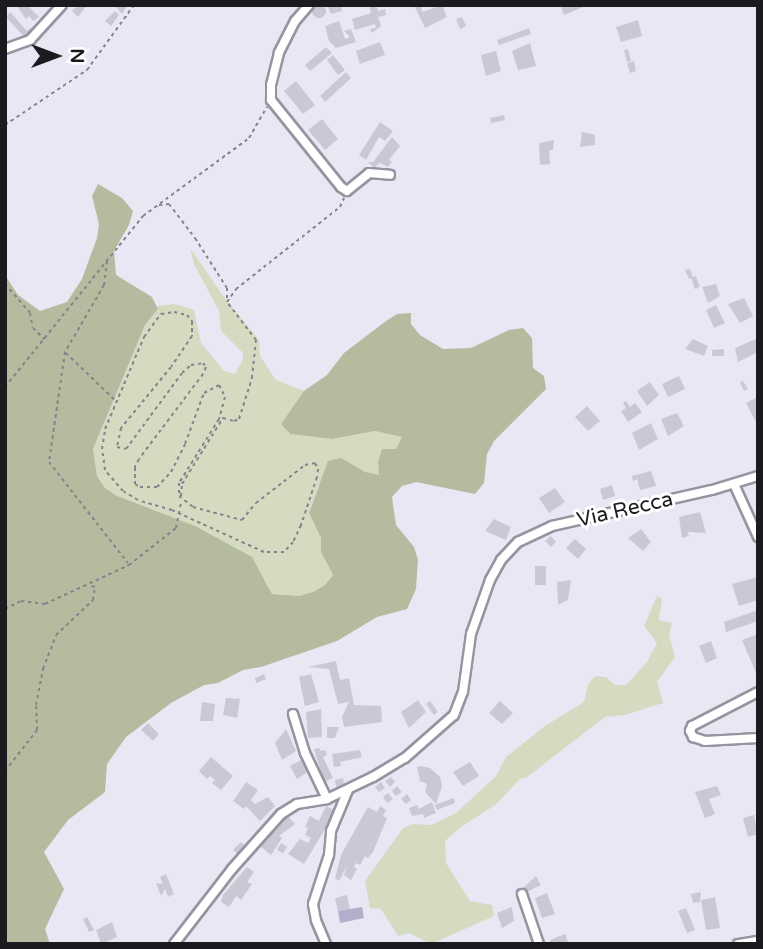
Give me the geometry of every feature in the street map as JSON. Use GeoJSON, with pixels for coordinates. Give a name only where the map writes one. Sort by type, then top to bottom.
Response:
{"type":"FeatureCollection","features":[{"type":"Feature","properties":{"kind":"street"},"geometry":{"type":"LineString","coordinates":[[5,49],[30,40],[62,5]]}},
{"type":"Feature","properties":{"kind":"street"},"geometry":{"type":"LineString","coordinates":[[309,5],[295,22],[279,53],[271,85],[271,100],[321,164],[347,191],[369,173],[390,175]]}},
{"type":"Feature","properties":{"kind":"street","name":"Via Recca"},"geometry":{"type":"LineString","coordinates":[[348,790],[405,758],[454,715],[463,692],[471,634],[501,560],[518,542],[539,531],[758,476]]}},
{"type":"Feature","properties":{"kind":"street"},"geometry":{"type":"LineString","coordinates":[[734,484],[758,537]]}},
{"type":"Feature","properties":{"kind":"street"},"geometry":{"type":"LineString","coordinates":[[758,692],[701,721],[690,731],[693,737],[705,741],[758,738]]}},
{"type":"Feature","properties":{"kind":"street"},"geometry":{"type":"LineString","coordinates":[[293,714],[305,753],[327,799]]}},
{"type":"Feature","properties":{"kind":"street"},"geometry":{"type":"LineString","coordinates":[[174,944],[232,869],[281,814],[297,804],[327,799],[348,790]]}},
{"type":"Feature","properties":{"kind":"street"},"geometry":{"type":"LineString","coordinates":[[326,944],[313,904],[329,855],[331,831],[348,790]]}},
{"type":"Feature","properties":{"kind":"street"},"geometry":{"type":"LineString","coordinates":[[522,894],[539,944]]}},
{"type":"Feature","properties":{"kind":"street"},"geometry":{"type":"LineString","coordinates":[[738,944],[758,941]]}},
{"type":"Feature","properties":{"kind":"path"},"geometry":{"type":"LineString","coordinates":[[5,125],[87,71],[134,5]]}},
{"type":"Feature","properties":{"kind":"path"},"geometry":{"type":"LineString","coordinates":[[5,387],[143,216],[249,138],[271,100]]}},
{"type":"Feature","properties":{"kind":"path"},"geometry":{"type":"LineString","coordinates":[[228,302],[236,289],[340,207],[347,191]]}},
{"type":"Feature","properties":{"kind":"path"},"geometry":{"type":"LineString","coordinates":[[5,609],[22,601],[45,604],[88,585],[129,565],[176,528],[181,484],[223,418],[234,421],[240,419],[252,378],[256,340],[228,302],[227,288],[195,238],[169,204],[158,205]]}},
{"type":"Feature","properties":{"kind":"path"},"geometry":{"type":"LineString","coordinates":[[107,260],[104,285],[65,352],[49,463],[129,565]]}},
{"type":"Feature","properties":{"kind":"path"},"geometry":{"type":"LineString","coordinates":[[5,284],[30,313],[33,328],[44,339]]}},
{"type":"Feature","properties":{"kind":"path"},"geometry":{"type":"LineString","coordinates":[[166,312],[187,315],[192,321],[192,336],[171,367],[121,428],[116,442],[122,451],[127,449],[182,373],[191,365],[203,363],[206,368],[203,374],[135,467],[135,484],[140,487],[157,487],[171,472],[185,444],[204,393],[219,385],[225,397],[219,419],[179,483],[181,499],[193,507],[242,520],[256,503],[305,465],[315,463],[318,469],[298,534],[284,552],[264,552],[179,513],[138,500],[123,491],[105,470],[102,449],[104,429],[117,402],[144,337],[156,319],[166,312]]}},
{"type":"Feature","properties":{"kind":"path"},"geometry":{"type":"LineString","coordinates":[[5,318],[5,335]]}},
{"type":"Feature","properties":{"kind":"path"},"geometry":{"type":"LineString","coordinates":[[65,352],[117,402]]}},
{"type":"Feature","properties":{"kind":"path"},"geometry":{"type":"LineString","coordinates":[[5,771],[37,730],[36,705],[43,669],[56,635],[93,600],[95,587],[88,585]]}},
{"type":"Feature","properties":{"kind":"green space"},"geometry":{"type":"Polygon","coordinates":[[[98,184],[122,198],[133,211],[129,225],[114,251],[116,275],[152,297],[158,309],[145,325],[93,449],[97,476],[105,488],[117,496],[195,526],[252,557],[272,594],[299,596],[313,592],[325,585],[333,575],[321,552],[321,538],[309,513],[328,461],[341,458],[365,472],[379,475],[378,462],[382,449],[396,449],[402,437],[375,431],[332,439],[290,434],[281,424],[304,391],[327,375],[344,353],[386,321],[397,314],[411,313],[411,324],[420,335],[443,349],[471,348],[509,330],[523,328],[532,338],[533,368],[544,376],[546,389],[494,441],[487,454],[484,483],[475,494],[416,482],[402,486],[392,497],[396,525],[414,547],[418,560],[416,589],[407,609],[377,617],[337,641],[261,667],[243,670],[218,683],[204,685],[171,703],[126,737],[107,764],[105,792],[68,820],[44,852],[64,889],[45,929],[50,944],[5,944],[5,275],[18,295],[40,311],[67,302],[82,279],[97,238],[99,224],[92,196],[98,184]]]}},
{"type":"Feature","properties":{"kind":"green space"},"geometry":{"type":"Polygon","coordinates":[[[190,248],[224,297],[259,340],[260,356],[276,380],[304,391],[281,424],[290,434],[332,439],[375,431],[402,437],[396,449],[378,462],[379,475],[365,473],[341,458],[318,486],[309,513],[321,538],[321,552],[333,575],[325,585],[313,592],[299,596],[271,594],[266,581],[117,496],[105,488],[97,476],[93,449],[145,325],[158,309],[157,306],[175,304],[194,310],[201,343],[224,371],[235,374],[243,359],[243,353],[221,331],[219,311],[194,264],[190,248]]]}},
{"type":"Feature","properties":{"kind":"green space"},"geometry":{"type":"Polygon","coordinates":[[[657,596],[662,599],[659,620],[672,623],[669,635],[675,657],[657,682],[663,703],[625,715],[605,717],[527,777],[520,779],[495,805],[445,841],[446,863],[470,901],[492,905],[494,916],[431,944],[409,933],[398,936],[381,909],[370,908],[365,881],[403,828],[413,824],[431,825],[456,813],[496,776],[506,757],[545,726],[584,702],[588,684],[595,676],[606,677],[615,685],[626,685],[647,662],[657,643],[644,626],[657,596]]]}},
{"type":"Feature","properties":{"kind":"water"},"geometry":{"type":"Polygon","coordinates":[[[362,907],[364,918],[340,923],[338,911],[362,907]]]}},
{"type":"Feature","properties":{"kind":"building"},"geometry":{"type":"Polygon","coordinates":[[[319,4],[324,6],[324,16],[319,18],[314,16],[312,11],[314,6],[319,4]]]}},
{"type":"Feature","properties":{"kind":"building"},"geometry":{"type":"Polygon","coordinates":[[[16,5],[27,5],[39,17],[33,21],[29,16],[26,19],[16,5]]]}},
{"type":"Feature","properties":{"kind":"building"},"geometry":{"type":"Polygon","coordinates":[[[78,5],[87,5],[78,17],[72,11],[78,5]]]}},
{"type":"Feature","properties":{"kind":"building"},"geometry":{"type":"Polygon","coordinates":[[[114,5],[128,5],[122,14],[114,5]]]}},
{"type":"Feature","properties":{"kind":"building"},"geometry":{"type":"Polygon","coordinates":[[[327,5],[341,5],[342,11],[331,14],[327,5]]]}},
{"type":"Feature","properties":{"kind":"building"},"geometry":{"type":"Polygon","coordinates":[[[369,5],[376,5],[378,11],[385,9],[386,15],[378,17],[381,26],[372,33],[370,29],[376,28],[375,24],[355,30],[352,19],[371,13],[369,5]]]}},
{"type":"Feature","properties":{"kind":"building"},"geometry":{"type":"Polygon","coordinates":[[[414,5],[421,5],[422,12],[442,5],[447,17],[425,28],[414,5]]]}},
{"type":"Feature","properties":{"kind":"building"},"geometry":{"type":"Polygon","coordinates":[[[588,5],[564,15],[561,7],[588,5]]]}},
{"type":"Feature","properties":{"kind":"building"},"geometry":{"type":"Polygon","coordinates":[[[115,11],[119,15],[111,26],[105,21],[115,11]]]}},
{"type":"Feature","properties":{"kind":"building"},"geometry":{"type":"Polygon","coordinates":[[[10,12],[27,31],[30,28],[35,33],[27,40],[6,17],[10,12]]]}},
{"type":"Feature","properties":{"kind":"building"},"geometry":{"type":"Polygon","coordinates":[[[462,17],[466,26],[460,29],[456,19],[462,17]]]}},
{"type":"Feature","properties":{"kind":"building"},"geometry":{"type":"Polygon","coordinates":[[[638,20],[642,36],[621,42],[616,27],[638,20]]]}},
{"type":"Feature","properties":{"kind":"building"},"geometry":{"type":"Polygon","coordinates":[[[339,21],[345,39],[350,37],[344,31],[351,29],[356,42],[336,48],[329,41],[325,26],[339,21]]]}},
{"type":"Feature","properties":{"kind":"building"},"geometry":{"type":"Polygon","coordinates":[[[529,28],[531,34],[499,45],[497,40],[529,28]]]}},
{"type":"Feature","properties":{"kind":"building"},"geometry":{"type":"Polygon","coordinates":[[[380,42],[385,55],[360,64],[356,51],[380,42]]]}},
{"type":"Feature","properties":{"kind":"building"},"geometry":{"type":"Polygon","coordinates":[[[530,43],[536,66],[518,70],[512,51],[530,43]]]}},
{"type":"Feature","properties":{"kind":"building"},"geometry":{"type":"Polygon","coordinates":[[[326,47],[332,53],[310,71],[305,65],[326,47]]]}},
{"type":"Feature","properties":{"kind":"building"},"geometry":{"type":"Polygon","coordinates":[[[628,49],[631,61],[627,62],[624,50],[628,49]]]}},
{"type":"Feature","properties":{"kind":"building"},"geometry":{"type":"Polygon","coordinates":[[[496,51],[501,71],[486,76],[481,55],[496,51]]]}},
{"type":"Feature","properties":{"kind":"building"},"geometry":{"type":"Polygon","coordinates":[[[333,55],[345,70],[338,75],[327,60],[333,55]]]}},
{"type":"Feature","properties":{"kind":"building"},"geometry":{"type":"Polygon","coordinates":[[[634,61],[636,71],[630,73],[627,63],[634,61]]]}},
{"type":"Feature","properties":{"kind":"building"},"geometry":{"type":"Polygon","coordinates":[[[346,72],[351,78],[325,102],[320,96],[346,72]]]}},
{"type":"Feature","properties":{"kind":"building"},"geometry":{"type":"Polygon","coordinates":[[[296,81],[315,105],[303,114],[284,91],[296,81]]]}},
{"type":"Feature","properties":{"kind":"building"},"geometry":{"type":"Polygon","coordinates":[[[504,115],[505,120],[491,123],[490,118],[504,115]]]}},
{"type":"Feature","properties":{"kind":"building"},"geometry":{"type":"Polygon","coordinates":[[[322,119],[338,139],[325,150],[308,130],[322,119]]]}},
{"type":"Feature","properties":{"kind":"building"},"geometry":{"type":"Polygon","coordinates":[[[380,122],[393,131],[385,141],[379,137],[366,160],[359,155],[380,122]]]}},
{"type":"Feature","properties":{"kind":"building"},"geometry":{"type":"Polygon","coordinates":[[[582,132],[595,135],[595,145],[580,147],[582,132]]]}},
{"type":"Feature","properties":{"kind":"building"},"geometry":{"type":"Polygon","coordinates":[[[392,137],[400,146],[389,160],[392,162],[388,167],[380,163],[374,168],[368,162],[373,162],[392,137]]]}},
{"type":"Feature","properties":{"kind":"building"},"geometry":{"type":"Polygon","coordinates":[[[554,140],[553,150],[549,150],[550,164],[540,165],[539,143],[554,140]]]}},
{"type":"Feature","properties":{"kind":"building"},"geometry":{"type":"Polygon","coordinates":[[[690,269],[700,287],[695,289],[685,270],[690,269]]]}},
{"type":"Feature","properties":{"kind":"building"},"geometry":{"type":"Polygon","coordinates":[[[716,284],[720,296],[708,303],[702,287],[716,284]]]}},
{"type":"Feature","properties":{"kind":"building"},"geometry":{"type":"Polygon","coordinates":[[[744,298],[753,316],[740,323],[728,304],[744,298]]]}},
{"type":"Feature","properties":{"kind":"building"},"geometry":{"type":"Polygon","coordinates":[[[716,305],[725,323],[714,328],[706,310],[716,305]]]}},
{"type":"Feature","properties":{"kind":"building"},"geometry":{"type":"Polygon","coordinates":[[[758,338],[758,352],[738,362],[735,348],[758,338]]]}},
{"type":"Feature","properties":{"kind":"building"},"geometry":{"type":"Polygon","coordinates":[[[693,339],[708,346],[704,356],[685,349],[693,339]]]}},
{"type":"Feature","properties":{"kind":"building"},"geometry":{"type":"Polygon","coordinates":[[[724,349],[724,356],[712,356],[712,350],[724,349]]]}},
{"type":"Feature","properties":{"kind":"building"},"geometry":{"type":"Polygon","coordinates":[[[679,376],[685,389],[668,397],[662,384],[679,376]]]}},
{"type":"Feature","properties":{"kind":"building"},"geometry":{"type":"Polygon","coordinates":[[[743,381],[748,389],[744,391],[740,382],[743,381]]]}},
{"type":"Feature","properties":{"kind":"building"},"geometry":{"type":"Polygon","coordinates":[[[650,382],[659,395],[647,406],[637,391],[650,382]]]}},
{"type":"Feature","properties":{"kind":"building"},"geometry":{"type":"Polygon","coordinates":[[[758,397],[758,421],[756,422],[746,403],[758,397]]]}},
{"type":"Feature","properties":{"kind":"building"},"geometry":{"type":"Polygon","coordinates":[[[626,401],[630,407],[635,403],[642,412],[628,422],[621,411],[626,408],[623,403],[626,401]]]}},
{"type":"Feature","properties":{"kind":"building"},"geometry":{"type":"Polygon","coordinates":[[[587,406],[600,421],[588,431],[575,417],[587,406]]]}},
{"type":"Feature","properties":{"kind":"building"},"geometry":{"type":"Polygon","coordinates":[[[677,413],[684,426],[668,436],[661,419],[677,413]]]}},
{"type":"Feature","properties":{"kind":"building"},"geometry":{"type":"Polygon","coordinates":[[[651,423],[658,439],[639,450],[632,433],[651,423]]]}},
{"type":"Feature","properties":{"kind":"building"},"geometry":{"type":"Polygon","coordinates":[[[651,471],[656,486],[640,490],[637,479],[633,481],[632,476],[651,471]]]}},
{"type":"Feature","properties":{"kind":"building"},"geometry":{"type":"Polygon","coordinates":[[[612,485],[615,496],[603,500],[600,489],[612,485]]]}},
{"type":"Feature","properties":{"kind":"building"},"geometry":{"type":"Polygon","coordinates":[[[555,488],[565,502],[549,513],[539,498],[555,488]]]}},
{"type":"Feature","properties":{"kind":"building"},"geometry":{"type":"Polygon","coordinates":[[[700,512],[706,533],[687,532],[689,536],[682,538],[679,517],[700,512]]]}},
{"type":"Feature","properties":{"kind":"building"},"geometry":{"type":"Polygon","coordinates":[[[494,519],[511,527],[506,540],[485,531],[494,519]]]}},
{"type":"Feature","properties":{"kind":"building"},"geometry":{"type":"Polygon","coordinates":[[[641,529],[651,542],[643,551],[628,538],[641,529]]]}},
{"type":"Feature","properties":{"kind":"building"},"geometry":{"type":"Polygon","coordinates":[[[551,536],[556,542],[551,547],[545,541],[551,536]]]}},
{"type":"Feature","properties":{"kind":"building"},"geometry":{"type":"Polygon","coordinates":[[[575,539],[586,549],[578,559],[566,548],[575,539]]]}},
{"type":"Feature","properties":{"kind":"building"},"geometry":{"type":"Polygon","coordinates":[[[535,566],[546,566],[546,585],[535,585],[535,566]]]}},
{"type":"Feature","properties":{"kind":"building"},"geometry":{"type":"Polygon","coordinates":[[[758,577],[758,600],[739,606],[732,584],[758,577]]]}},
{"type":"Feature","properties":{"kind":"building"},"geometry":{"type":"Polygon","coordinates":[[[571,580],[568,600],[558,605],[557,582],[571,580]]]}},
{"type":"Feature","properties":{"kind":"building"},"geometry":{"type":"Polygon","coordinates":[[[758,610],[758,621],[726,632],[724,622],[758,610]]]}},
{"type":"Feature","properties":{"kind":"building"},"geometry":{"type":"Polygon","coordinates":[[[758,634],[758,672],[756,673],[742,640],[758,634]]]}},
{"type":"Feature","properties":{"kind":"building"},"geometry":{"type":"Polygon","coordinates":[[[711,641],[717,658],[706,663],[699,646],[711,641]]]}},
{"type":"Feature","properties":{"kind":"building"},"geometry":{"type":"Polygon","coordinates":[[[336,661],[340,680],[349,678],[354,705],[381,706],[382,722],[344,727],[342,717],[349,702],[338,704],[329,669],[308,667],[336,661]]]}},
{"type":"Feature","properties":{"kind":"building"},"geometry":{"type":"Polygon","coordinates":[[[264,674],[266,679],[256,683],[255,678],[264,674]]]}},
{"type":"Feature","properties":{"kind":"building"},"geometry":{"type":"Polygon","coordinates":[[[311,674],[319,702],[305,706],[299,677],[311,674]]]}},
{"type":"Feature","properties":{"kind":"building"},"geometry":{"type":"Polygon","coordinates":[[[226,698],[240,699],[237,718],[223,715],[226,698]]]}},
{"type":"Feature","properties":{"kind":"building"},"geometry":{"type":"Polygon","coordinates":[[[418,700],[426,712],[409,728],[401,712],[418,700]]]}},
{"type":"Feature","properties":{"kind":"building"},"geometry":{"type":"Polygon","coordinates":[[[430,701],[438,712],[434,715],[426,704],[430,701]]]}},
{"type":"Feature","properties":{"kind":"building"},"geometry":{"type":"Polygon","coordinates":[[[500,701],[513,713],[502,724],[489,713],[500,701]]]}},
{"type":"Feature","properties":{"kind":"building"},"geometry":{"type":"Polygon","coordinates":[[[202,702],[215,704],[213,721],[200,721],[202,702]]]}},
{"type":"Feature","properties":{"kind":"building"},"geometry":{"type":"Polygon","coordinates":[[[321,709],[322,737],[308,738],[306,712],[321,709]]]}},
{"type":"Feature","properties":{"kind":"building"},"geometry":{"type":"Polygon","coordinates":[[[148,723],[159,734],[153,741],[141,730],[148,723]]]}},
{"type":"Feature","properties":{"kind":"building"},"geometry":{"type":"Polygon","coordinates":[[[327,727],[339,727],[335,738],[327,738],[327,727]]]}},
{"type":"Feature","properties":{"kind":"building"},"geometry":{"type":"Polygon","coordinates":[[[286,729],[296,751],[282,760],[275,743],[286,729]]]}},
{"type":"Feature","properties":{"kind":"building"},"geometry":{"type":"Polygon","coordinates":[[[319,748],[321,751],[325,750],[327,755],[323,757],[333,778],[324,782],[314,749],[319,748]]]}},
{"type":"Feature","properties":{"kind":"building"},"geometry":{"type":"Polygon","coordinates":[[[360,750],[362,757],[340,762],[341,766],[334,767],[332,754],[360,750]]]}},
{"type":"Feature","properties":{"kind":"building"},"geometry":{"type":"Polygon","coordinates":[[[211,757],[233,776],[221,790],[212,783],[215,780],[210,776],[207,779],[199,771],[211,757]]]}},
{"type":"Feature","properties":{"kind":"building"},"geometry":{"type":"Polygon","coordinates":[[[301,760],[308,772],[297,779],[290,766],[301,760]]]}},
{"type":"Feature","properties":{"kind":"building"},"geometry":{"type":"Polygon","coordinates":[[[470,762],[479,776],[463,786],[453,772],[470,762]]]}},
{"type":"Feature","properties":{"kind":"building"},"geometry":{"type":"Polygon","coordinates":[[[417,767],[430,768],[440,777],[442,786],[436,804],[425,792],[427,784],[420,781],[417,767]]]}},
{"type":"Feature","properties":{"kind":"building"},"geometry":{"type":"Polygon","coordinates":[[[391,777],[395,782],[390,787],[385,781],[391,777]]]}},
{"type":"Feature","properties":{"kind":"building"},"geometry":{"type":"Polygon","coordinates":[[[343,778],[344,784],[336,787],[335,780],[343,778]]]}},
{"type":"Feature","properties":{"kind":"building"},"geometry":{"type":"Polygon","coordinates":[[[246,782],[258,790],[251,800],[255,804],[268,797],[275,806],[260,821],[246,806],[244,809],[233,801],[246,782]]]}},
{"type":"Feature","properties":{"kind":"building"},"geometry":{"type":"Polygon","coordinates":[[[381,782],[385,788],[379,792],[375,787],[381,782]]]}},
{"type":"Feature","properties":{"kind":"building"},"geometry":{"type":"Polygon","coordinates":[[[397,786],[402,792],[396,796],[392,791],[397,786]]]}},
{"type":"Feature","properties":{"kind":"building"},"geometry":{"type":"Polygon","coordinates":[[[717,786],[721,795],[709,799],[715,814],[705,818],[695,792],[717,786]]]}},
{"type":"Feature","properties":{"kind":"building"},"geometry":{"type":"Polygon","coordinates":[[[388,793],[393,799],[387,803],[383,797],[388,793]]]}},
{"type":"Feature","properties":{"kind":"building"},"geometry":{"type":"Polygon","coordinates":[[[407,794],[411,800],[406,804],[401,799],[407,794]]]}},
{"type":"Feature","properties":{"kind":"building"},"geometry":{"type":"Polygon","coordinates":[[[454,798],[455,803],[437,810],[435,805],[454,798]]]}},
{"type":"Feature","properties":{"kind":"building"},"geometry":{"type":"Polygon","coordinates":[[[432,802],[436,813],[424,818],[423,814],[412,816],[409,808],[417,805],[419,809],[432,802]]]}},
{"type":"Feature","properties":{"kind":"building"},"geometry":{"type":"Polygon","coordinates":[[[326,806],[336,811],[304,864],[288,854],[300,839],[308,843],[311,838],[305,835],[308,828],[305,827],[310,816],[319,821],[326,806]]]}},
{"type":"Feature","properties":{"kind":"building"},"geometry":{"type":"Polygon","coordinates":[[[380,806],[386,810],[383,816],[387,818],[373,852],[368,858],[365,856],[360,865],[356,863],[354,867],[357,869],[351,880],[344,875],[347,866],[339,881],[335,878],[341,855],[368,807],[377,812],[380,806]]]}},
{"type":"Feature","properties":{"kind":"building"},"geometry":{"type":"Polygon","coordinates":[[[287,815],[295,824],[279,836],[282,838],[271,855],[259,845],[287,815]]]}},
{"type":"Feature","properties":{"kind":"building"},"geometry":{"type":"Polygon","coordinates":[[[754,815],[758,834],[748,837],[743,818],[754,815]]]}},
{"type":"Feature","properties":{"kind":"building"},"geometry":{"type":"Polygon","coordinates":[[[241,842],[246,847],[239,855],[233,850],[241,842]]]}},
{"type":"Feature","properties":{"kind":"building"},"geometry":{"type":"Polygon","coordinates":[[[281,843],[287,847],[283,853],[277,850],[281,843]]]}},
{"type":"Feature","properties":{"kind":"building"},"geometry":{"type":"Polygon","coordinates":[[[247,867],[254,872],[247,882],[252,884],[241,900],[236,896],[229,907],[221,902],[223,895],[247,867]]]}},
{"type":"Feature","properties":{"kind":"building"},"geometry":{"type":"Polygon","coordinates":[[[166,874],[174,894],[168,897],[165,889],[161,896],[156,883],[163,884],[160,877],[166,874]]]}},
{"type":"Feature","properties":{"kind":"building"},"geometry":{"type":"Polygon","coordinates":[[[536,876],[541,885],[527,892],[524,887],[536,876]]]}},
{"type":"Feature","properties":{"kind":"building"},"geometry":{"type":"Polygon","coordinates":[[[701,892],[700,902],[693,903],[691,894],[701,892]]]}},
{"type":"Feature","properties":{"kind":"building"},"geometry":{"type":"Polygon","coordinates":[[[547,893],[555,914],[542,918],[535,898],[547,893]]]}},
{"type":"Feature","properties":{"kind":"building"},"geometry":{"type":"Polygon","coordinates":[[[347,895],[350,909],[338,911],[335,898],[347,895]]]}},
{"type":"Feature","properties":{"kind":"building"},"geometry":{"type":"Polygon","coordinates":[[[715,897],[720,928],[706,930],[701,900],[715,897]]]}},
{"type":"Feature","properties":{"kind":"building"},"geometry":{"type":"Polygon","coordinates":[[[512,907],[514,921],[502,928],[497,913],[512,907]]]}},
{"type":"Feature","properties":{"kind":"building"},"geometry":{"type":"Polygon","coordinates":[[[686,908],[695,930],[687,933],[678,911],[686,908]]]}},
{"type":"Feature","properties":{"kind":"building"},"geometry":{"type":"Polygon","coordinates":[[[87,917],[94,930],[89,932],[83,919],[87,917]]]}},
{"type":"Feature","properties":{"kind":"building"},"geometry":{"type":"Polygon","coordinates":[[[112,922],[117,937],[101,944],[96,930],[112,922]]]}},
{"type":"Feature","properties":{"kind":"building"},"geometry":{"type":"Polygon","coordinates":[[[565,934],[569,944],[551,944],[550,940],[565,934]]]}}]}
